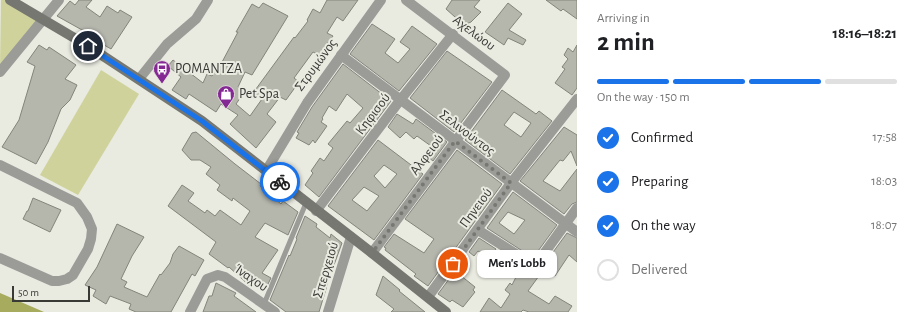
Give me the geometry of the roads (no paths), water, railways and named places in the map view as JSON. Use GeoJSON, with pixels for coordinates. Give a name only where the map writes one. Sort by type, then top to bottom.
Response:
{"type":"FeatureCollection","features":[{"type":"Feature","properties":{"kind":"main road"},"geometry":{"type":"LineString","coordinates":[[10,0],[44,19],[202,121],[446,312]]}},
{"type":"Feature","properties":{"kind":"street"},"geometry":{"type":"LineString","coordinates":[[0,72],[59,0]]}},
{"type":"Feature","properties":{"kind":"street"},"geometry":{"type":"LineString","coordinates":[[139,79],[166,44],[196,19],[208,0]]}},
{"type":"Feature","properties":{"kind":"street","name":"Στρυμώνος"},"geometry":{"type":"LineString","coordinates":[[266,171],[300,112],[381,0]]}},
{"type":"Feature","properties":{"kind":"street","name":"Αχελώου"},"geometry":{"type":"LineString","coordinates":[[406,0],[505,75]]}},
{"type":"Feature","properties":{"kind":"street","name":"Κηφισού"},"geometry":{"type":"LineString","coordinates":[[316,211],[452,34]]}},
{"type":"Feature","properties":{"kind":"street","name":"Σελινούντος"},"geometry":{"type":"LineString","coordinates":[[341,55],[577,232]]}},
{"type":"Feature","properties":{"kind":"street","name":"Αλφειού"},"geometry":{"type":"LineString","coordinates":[[372,253],[505,75]]}},
{"type":"Feature","properties":{"kind":"street","name":"Πηνειού"},"geometry":{"type":"LineString","coordinates":[[428,297],[511,183],[577,99]]}},
{"type":"Feature","properties":{"kind":"street"},"geometry":{"type":"LineString","coordinates":[[0,165],[77,204],[84,212],[91,225],[92,234],[90,244],[73,275],[67,279],[52,281],[0,258]]}},
{"type":"Feature","properties":{"kind":"street"},"geometry":{"type":"LineString","coordinates":[[535,266],[577,208]]}},
{"type":"Feature","properties":{"kind":"street"},"geometry":{"type":"LineString","coordinates":[[478,230],[524,259]]}},
{"type":"Feature","properties":{"kind":"street","name":"Σπερχειού"},"geometry":{"type":"LineString","coordinates":[[328,312],[351,237]]}},
{"type":"Feature","properties":{"kind":"street","name":"Ίναχου"},"geometry":{"type":"LineString","coordinates":[[190,312],[207,279],[218,276],[225,276],[275,312]]}},
{"type":"Feature","properties":{"kind":"lane"},"geometry":{"type":"LineString","coordinates":[[264,304],[306,203]]}},
{"type":"Feature","properties":{"kind":"place","name":"ΡΟΜΑΝΤΖΑ"},"geometry":{"type":"Point","coordinates":[162,84]}},
{"type":"Feature","properties":{"kind":"place","name":"Pet Spa"},"geometry":{"type":"Point","coordinates":[226,109]}},
{"type":"Feature","properties":{"kind":"place","name":"Men's Lobb"},"geometry":{"type":"Point","coordinates":[453,264]}}]}
